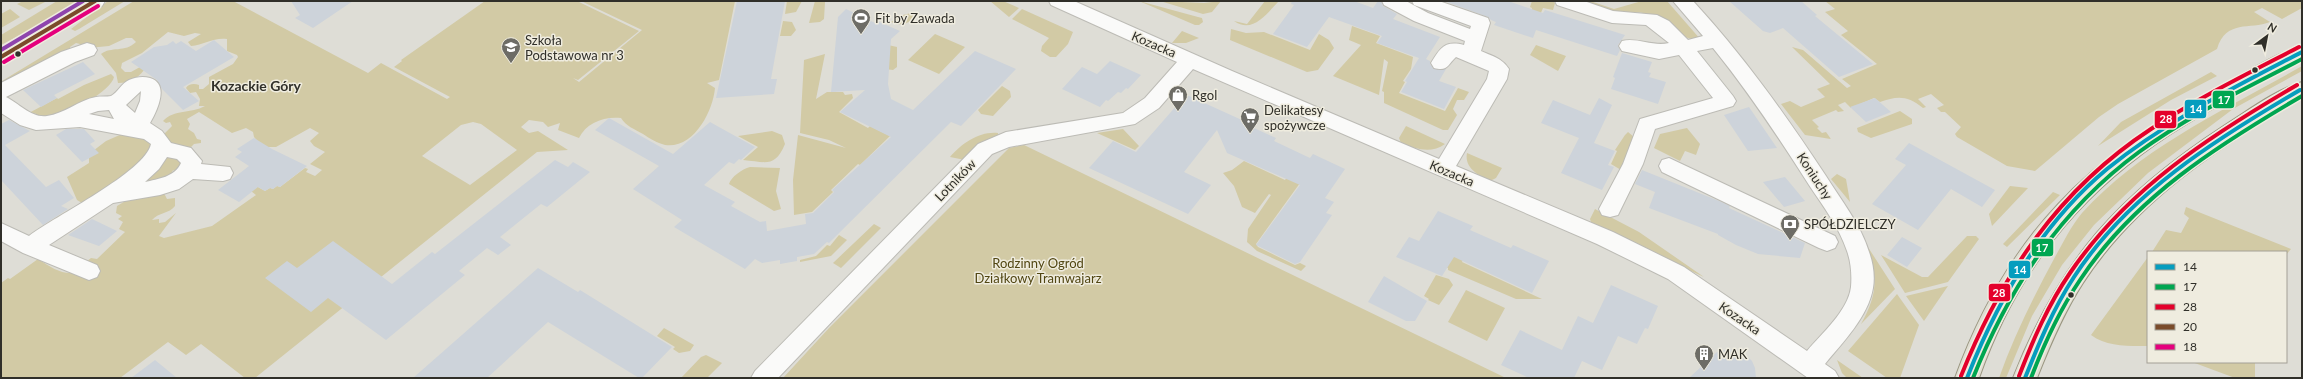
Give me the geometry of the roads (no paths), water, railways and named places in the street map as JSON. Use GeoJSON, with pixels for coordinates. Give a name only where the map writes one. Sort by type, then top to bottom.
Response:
{"type":"FeatureCollection","features":[{"type":"Feature","properties":{"kind":"main road"},"geometry":{"type":"LineString","coordinates":[[1968,378],[1983,337],[2011,284],[2051,227],[2085,189],[2168,125],[2302,52]]}},
{"type":"Feature","properties":{"kind":"main road"},"geometry":{"type":"LineString","coordinates":[[2026,378],[2037,347],[2067,290],[2085,262],[2112,229],[2172,174],[2262,111],[2302,89]]}},
{"type":"Feature","properties":{"kind":"street"},"geometry":{"type":"LineString","coordinates":[[1,57],[95,1]]}},
{"type":"Feature","properties":{"kind":"street","name":"Kozacka"},"geometry":{"type":"LineString","coordinates":[[1058,1],[1190,60],[1605,238],[1676,274],[1827,378]]}},
{"type":"Feature","properties":{"kind":"street"},"geometry":{"type":"LineString","coordinates":[[1391,1],[1421,17],[1480,35]]}},
{"type":"Feature","properties":{"kind":"street"},"geometry":{"type":"LineString","coordinates":[[1421,1],[1480,35],[1494,64],[1499,69],[1499,73],[1444,170]]}},
{"type":"Feature","properties":{"kind":"street"},"geometry":{"type":"LineString","coordinates":[[1564,1],[1612,17],[1650,19],[1662,26],[1684,47],[1726,101]]}},
{"type":"Feature","properties":{"kind":"street","name":"Koniuchy"},"geometry":{"type":"LineString","coordinates":[[1682,1],[1718,40],[1759,92],[1848,228],[1859,248],[1863,262],[1864,276],[1862,290],[1854,313],[1810,365]]}},
{"type":"Feature","properties":{"kind":"street"},"geometry":{"type":"LineString","coordinates":[[1441,63],[1446,55],[1453,49],[1480,35]]}},
{"type":"Feature","properties":{"kind":"street"},"geometry":{"type":"LineString","coordinates":[[1629,46],[1659,52],[1718,40]]}},
{"type":"Feature","properties":{"kind":"street"},"geometry":{"type":"LineString","coordinates":[[1,92],[68,57],[87,50]]}},
{"type":"Feature","properties":{"kind":"street","name":"Lotników"},"geometry":{"type":"LineString","coordinates":[[763,378],[985,149],[1006,140],[1105,124],[1136,116],[1159,97],[1190,60]]}},
{"type":"Feature","properties":{"kind":"street"},"geometry":{"type":"LineString","coordinates":[[31,247],[87,208],[141,174],[150,136],[147,112],[149,104],[149,85],[144,83],[136,84],[115,104]]}},
{"type":"Feature","properties":{"kind":"street"},"geometry":{"type":"LineString","coordinates":[[1610,209],[1633,164],[1647,124],[1759,92]]}},
{"type":"Feature","properties":{"kind":"street"},"geometry":{"type":"LineString","coordinates":[[59,120],[95,104],[106,102],[115,104]]}},
{"type":"Feature","properties":{"kind":"street"},"geometry":{"type":"LineString","coordinates":[[1,103],[37,124],[59,120],[80,120],[150,136]]}},
{"type":"Feature","properties":{"kind":"street"},"geometry":{"type":"LineString","coordinates":[[87,208],[119,195],[160,187],[178,179],[188,171],[192,161],[189,157],[150,136],[120,114],[115,104]]}},
{"type":"Feature","properties":{"kind":"street"},"geometry":{"type":"LineString","coordinates":[[1669,166],[1827,242]]}},
{"type":"Feature","properties":{"kind":"street"},"geometry":{"type":"LineString","coordinates":[[188,171],[223,173]]}},
{"type":"Feature","properties":{"kind":"street"},"geometry":{"type":"LineString","coordinates":[[1,231],[31,247],[90,271]]}},
{"type":"Feature","properties":{"kind":"place","name":"Fit by Zawada"},"geometry":{"type":"Point","coordinates":[861,35]}},
{"type":"Feature","properties":{"kind":"place","name":"Szkoła Podstawowa nr 3"},"geometry":{"type":"Point","coordinates":[511,64]}},
{"type":"Feature","properties":{"kind":"place","name":"Rgol"},"geometry":{"type":"Point","coordinates":[1178,112]}},
{"type":"Feature","properties":{"kind":"place","name":"Delikatesy spożywcze"},"geometry":{"type":"Point","coordinates":[1250,134]}},
{"type":"Feature","properties":{"kind":"place","name":"SPÓŁDZIELCZY"},"geometry":{"type":"Point","coordinates":[1790,241]}},
{"type":"Feature","properties":{"kind":"place","name":"MAK"},"geometry":{"type":"Point","coordinates":[1704,371]}},
{"type":"Feature","properties":{"kind":"district","name":"Kozackie Góry"},"geometry":{"type":"Point","coordinates":[256,86]}},
{"type":"Feature","properties":{"kind":"park label","name":"Rodzinny Ogród Działkowy Tramwajarz"},"geometry":{"type":"Point","coordinates":[1038,270]}}]}
